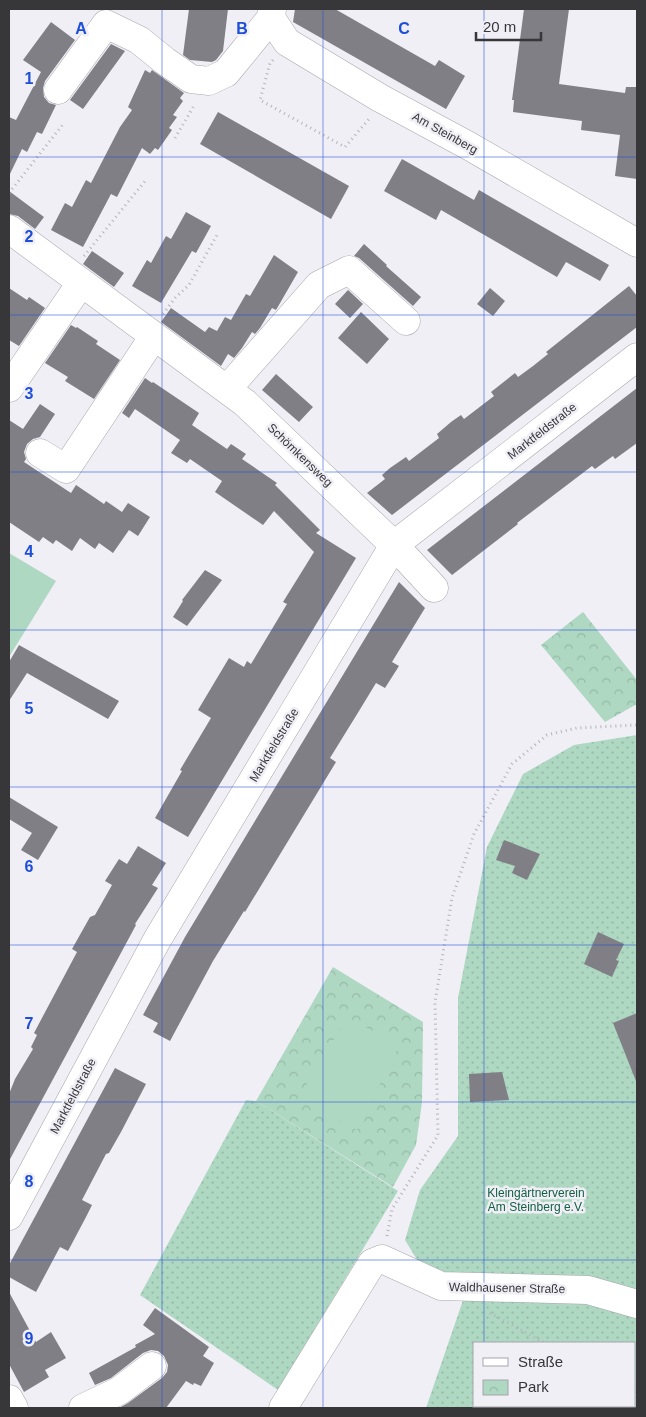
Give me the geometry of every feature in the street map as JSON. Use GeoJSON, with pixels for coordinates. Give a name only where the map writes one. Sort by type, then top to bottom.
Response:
{"type":"FeatureCollection","features":[{"type":"Feature","properties":{"kind":"street","name":"Am Steinberg"},"geometry":{"type":"LineString","coordinates":[[272,13],[287,42],[380,98],[469,146],[637,243]]}},
{"type":"Feature","properties":{"kind":"street"},"geometry":{"type":"LineString","coordinates":[[58,90],[106,24],[139,40],[165,61],[192,79],[208,81],[226,73],[272,13]]}},
{"type":"Feature","properties":{"kind":"street","name":"Schömkensweg"},"geometry":{"type":"LineString","coordinates":[[9,229],[245,403],[394,545],[434,588]]}},
{"type":"Feature","properties":{"kind":"street"},"geometry":{"type":"LineString","coordinates":[[227,389],[319,285],[349,270],[406,322]]}},
{"type":"Feature","properties":{"kind":"street"},"geometry":{"type":"LineString","coordinates":[[9,388],[75,278]]}},
{"type":"Feature","properties":{"kind":"street"},"geometry":{"type":"LineString","coordinates":[[40,453],[66,469],[152,334]]}},
{"type":"Feature","properties":{"kind":"street","name":"Marktfeldstraße"},"geometry":{"type":"LineString","coordinates":[[9,1216],[157,940],[394,545],[637,357]]}},
{"type":"Feature","properties":{"kind":"street"},"geometry":{"type":"LineString","coordinates":[[283,1408],[372,1263],[382,1258]]}},
{"type":"Feature","properties":{"kind":"street","name":"Waldhausener Straße"},"geometry":{"type":"LineString","coordinates":[[382,1258],[442,1286],[588,1290],[637,1304]]}},
{"type":"Feature","properties":{"kind":"street"},"geometry":{"type":"LineString","coordinates":[[83,1408],[119,1391],[152,1366]]}},
{"type":"Feature","properties":{"kind":"street"},"geometry":{"type":"LineString","coordinates":[[9,1399],[14,1408]]}},
{"type":"Feature","properties":{"kind":"path"},"geometry":{"type":"LineString","coordinates":[[287,42],[270,63],[260,100],[345,147],[369,118],[380,98]]}},
{"type":"Feature","properties":{"kind":"path"},"geometry":{"type":"LineString","coordinates":[[175,138],[208,81]]}},
{"type":"Feature","properties":{"kind":"path"},"geometry":{"type":"LineString","coordinates":[[9,193],[64,123]]}},
{"type":"Feature","properties":{"kind":"path"},"geometry":{"type":"LineString","coordinates":[[75,278],[146,180]]}},
{"type":"Feature","properties":{"kind":"path"},"geometry":{"type":"LineString","coordinates":[[152,334],[175,298],[189,285],[218,235]]}},
{"type":"Feature","properties":{"kind":"path"},"geometry":{"type":"LineString","coordinates":[[382,1258],[392,1209],[438,1135],[435,1002],[452,898],[474,834],[512,764],[547,735],[577,728],[637,725]]}},
{"type":"Feature","properties":{"kind":"path"},"geometry":{"type":"LineString","coordinates":[[485,1310],[543,1342]]}},
{"type":"Feature","properties":{"kind":"green space"},"geometry":{"type":"Polygon","coordinates":[[[9,553],[56,581],[9,657],[9,553]]]}},
{"type":"Feature","properties":{"kind":"green space"},"geometry":{"type":"Polygon","coordinates":[[[583,612],[637,680],[637,704],[605,722],[541,645],[583,612]]]}},
{"type":"Feature","properties":{"kind":"green space","name":"Kleingärtnerverein Am Steinberg e.V."},"geometry":{"type":"Polygon","coordinates":[[[637,735],[637,1408],[426,1408],[471,1277],[424,1271],[405,1240],[420,1190],[458,1136],[458,998],[487,847],[523,774],[574,745],[637,735]]]}},
{"type":"Feature","properties":{"kind":"green space"},"geometry":{"type":"Polygon","coordinates":[[[333,967],[423,1022],[422,1102],[416,1145],[393,1187],[256,1101],[333,967]]]}},
{"type":"Feature","properties":{"kind":"green space"},"geometry":{"type":"Polygon","coordinates":[[[347,1018],[400,1044],[357,1130],[298,1098],[347,1018]]]}},
{"type":"Feature","properties":{"kind":"green space"},"geometry":{"type":"Polygon","coordinates":[[[246,1100],[256,1101],[398,1191],[278,1390],[140,1295],[246,1100]]]}},
{"type":"Feature","properties":{"kind":"building"},"geometry":{"type":"Polygon","coordinates":[[[189,9],[228,9],[223,51],[212,62],[190,60],[183,55],[189,9]]]}},
{"type":"Feature","properties":{"kind":"building"},"geometry":{"type":"Polygon","coordinates":[[[295,9],[335,9],[435,66],[439,60],[465,76],[446,109],[293,22],[295,9]]]}},
{"type":"Feature","properties":{"kind":"building"},"geometry":{"type":"Polygon","coordinates":[[[524,9],[569,9],[559,84],[625,93],[626,87],[637,87],[637,179],[615,176],[620,135],[581,130],[582,121],[513,112],[514,100],[512,100],[524,9]]]}},
{"type":"Feature","properties":{"kind":"building"},"geometry":{"type":"Polygon","coordinates":[[[51,22],[75,40],[45,81],[43,88],[44,97],[49,103],[56,105],[42,134],[37,132],[27,152],[22,149],[9,176],[9,117],[16,120],[41,72],[23,60],[51,22]]]}},
{"type":"Feature","properties":{"kind":"building"},"geometry":{"type":"Polygon","coordinates":[[[111,44],[125,51],[83,109],[70,100],[111,44]]]}},
{"type":"Feature","properties":{"kind":"building"},"geometry":{"type":"Polygon","coordinates":[[[145,70],[150,73],[152,70],[184,93],[180,98],[183,101],[173,115],[177,117],[169,128],[172,130],[158,150],[155,148],[150,154],[142,148],[117,197],[111,194],[83,247],[51,230],[65,203],[72,207],[86,180],[91,183],[120,127],[132,110],[128,107],[145,70]]]}},
{"type":"Feature","properties":{"kind":"building"},"geometry":{"type":"Polygon","coordinates":[[[218,112],[349,186],[331,219],[200,144],[218,112]]]}},
{"type":"Feature","properties":{"kind":"building"},"geometry":{"type":"Polygon","coordinates":[[[402,159],[474,200],[479,190],[609,265],[600,281],[566,262],[557,277],[441,210],[436,220],[384,191],[402,159]]]}},
{"type":"Feature","properties":{"kind":"building"},"geometry":{"type":"Polygon","coordinates":[[[9,191],[44,217],[35,229],[18,216],[9,214],[9,191]]]}},
{"type":"Feature","properties":{"kind":"building"},"geometry":{"type":"Polygon","coordinates":[[[186,212],[211,226],[196,253],[192,251],[161,303],[132,286],[147,260],[151,263],[166,236],[171,239],[186,212]]]}},
{"type":"Feature","properties":{"kind":"building"},"geometry":{"type":"Polygon","coordinates":[[[364,244],[421,297],[413,306],[359,258],[354,256],[364,244]]]}},
{"type":"Feature","properties":{"kind":"building"},"geometry":{"type":"Polygon","coordinates":[[[92,251],[124,273],[114,287],[83,264],[92,251]]]}},
{"type":"Feature","properties":{"kind":"building"},"geometry":{"type":"Polygon","coordinates":[[[274,255],[298,272],[276,310],[272,308],[260,328],[255,334],[252,332],[234,358],[228,354],[221,366],[161,322],[171,308],[205,332],[209,327],[217,331],[225,317],[231,320],[246,294],[250,296],[274,255]]]}},
{"type":"Feature","properties":{"kind":"building"},"geometry":{"type":"Polygon","coordinates":[[[629,286],[637,296],[637,327],[392,515],[367,493],[385,479],[382,475],[390,468],[406,457],[409,461],[439,438],[437,434],[451,422],[461,415],[464,419],[494,396],[491,392],[515,373],[518,377],[533,366],[548,354],[546,352],[629,286]]]}},
{"type":"Feature","properties":{"kind":"building"},"geometry":{"type":"Polygon","coordinates":[[[9,288],[27,300],[29,297],[45,308],[19,346],[9,340],[9,288]]]}},
{"type":"Feature","properties":{"kind":"building"},"geometry":{"type":"Polygon","coordinates":[[[490,288],[505,301],[493,316],[477,304],[490,288]]]}},
{"type":"Feature","properties":{"kind":"building"},"geometry":{"type":"Polygon","coordinates":[[[348,290],[363,304],[350,318],[335,304],[348,290]]]}},
{"type":"Feature","properties":{"kind":"building"},"geometry":{"type":"Polygon","coordinates":[[[361,312],[389,339],[367,364],[338,338],[361,312]]]}},
{"type":"Feature","properties":{"kind":"building"},"geometry":{"type":"Polygon","coordinates":[[[71,325],[98,341],[96,344],[120,360],[94,399],[65,381],[68,377],[45,363],[71,325]]]}},
{"type":"Feature","properties":{"kind":"building"},"geometry":{"type":"Polygon","coordinates":[[[276,374],[313,407],[299,422],[262,390],[276,374]]]}},
{"type":"Feature","properties":{"kind":"building"},"geometry":{"type":"Polygon","coordinates":[[[145,378],[199,413],[192,425],[227,449],[231,444],[246,454],[242,459],[277,483],[275,485],[320,530],[316,533],[356,558],[188,837],[155,818],[182,771],[180,770],[211,718],[198,710],[229,658],[244,667],[247,661],[251,664],[287,604],[283,602],[314,552],[274,511],[263,525],[215,492],[222,481],[190,459],[187,463],[171,453],[180,440],[135,409],[129,418],[122,413],[145,378]]]}},
{"type":"Feature","properties":{"kind":"building"},"geometry":{"type":"Polygon","coordinates":[[[637,388],[637,443],[615,459],[613,456],[595,469],[592,466],[452,575],[427,550],[637,388]]]}},
{"type":"Feature","properties":{"kind":"building"},"geometry":{"type":"Polygon","coordinates":[[[40,404],[55,414],[40,437],[33,439],[27,444],[24,452],[26,459],[24,462],[71,493],[76,485],[104,504],[106,501],[122,512],[128,503],[150,517],[138,536],[129,530],[113,553],[99,543],[95,549],[80,538],[72,551],[56,540],[53,544],[43,537],[39,542],[9,522],[9,420],[23,429],[40,404]]]}},
{"type":"Feature","properties":{"kind":"building"},"geometry":{"type":"Polygon","coordinates":[[[205,570],[222,580],[187,626],[173,617],[182,600],[205,570]]]}},
{"type":"Feature","properties":{"kind":"building"},"geometry":{"type":"Polygon","coordinates":[[[399,582],[425,608],[392,662],[399,666],[385,688],[376,683],[330,758],[336,762],[213,961],[170,1041],[153,1032],[158,1023],[143,1015],[185,937],[399,582]]]}},
{"type":"Feature","properties":{"kind":"building"},"geometry":{"type":"Polygon","coordinates":[[[19,645],[119,701],[108,719],[27,673],[9,701],[9,662],[19,645]]]}},
{"type":"Feature","properties":{"kind":"building"},"geometry":{"type":"Polygon","coordinates":[[[9,797],[58,827],[38,860],[21,850],[32,833],[9,819],[9,797]]]}},
{"type":"Feature","properties":{"kind":"building"},"geometry":{"type":"Polygon","coordinates":[[[504,840],[540,854],[527,880],[512,873],[515,866],[496,860],[504,840]]]}},
{"type":"Feature","properties":{"kind":"building"},"geometry":{"type":"Polygon","coordinates":[[[138,846],[166,863],[152,885],[158,888],[135,924],[9,1161],[9,1094],[15,1079],[33,1049],[31,1047],[37,1035],[34,1033],[77,952],[72,949],[90,917],[95,915],[112,885],[105,881],[119,859],[127,864],[138,846]]]}},
{"type":"Feature","properties":{"kind":"building"},"geometry":{"type":"Polygon","coordinates":[[[598,932],[624,944],[616,960],[619,961],[612,977],[584,964],[598,932]]]}},
{"type":"Feature","properties":{"kind":"building"},"geometry":{"type":"Polygon","coordinates":[[[637,1013],[637,1080],[636,1081],[613,1023],[637,1013]]]}},
{"type":"Feature","properties":{"kind":"building"},"geometry":{"type":"Polygon","coordinates":[[[115,1068],[146,1084],[82,1200],[92,1205],[86,1217],[68,1251],[60,1247],[36,1292],[9,1277],[9,1265],[115,1068]]]}},
{"type":"Feature","properties":{"kind":"building"},"geometry":{"type":"Polygon","coordinates":[[[502,1072],[509,1100],[470,1102],[469,1074],[502,1072]]]}},
{"type":"Feature","properties":{"kind":"building"},"geometry":{"type":"Polygon","coordinates":[[[9,1292],[36,1342],[51,1332],[66,1358],[45,1370],[49,1377],[24,1392],[9,1364],[9,1292]]]}},
{"type":"Feature","properties":{"kind":"building"},"geometry":{"type":"Polygon","coordinates":[[[155,1308],[209,1347],[203,1356],[214,1363],[201,1386],[194,1383],[193,1385],[186,1381],[166,1408],[119,1408],[162,1378],[167,1372],[168,1365],[164,1356],[158,1351],[151,1350],[143,1353],[111,1378],[95,1385],[89,1373],[136,1347],[135,1345],[155,1334],[143,1325],[155,1308]]]}}]}
